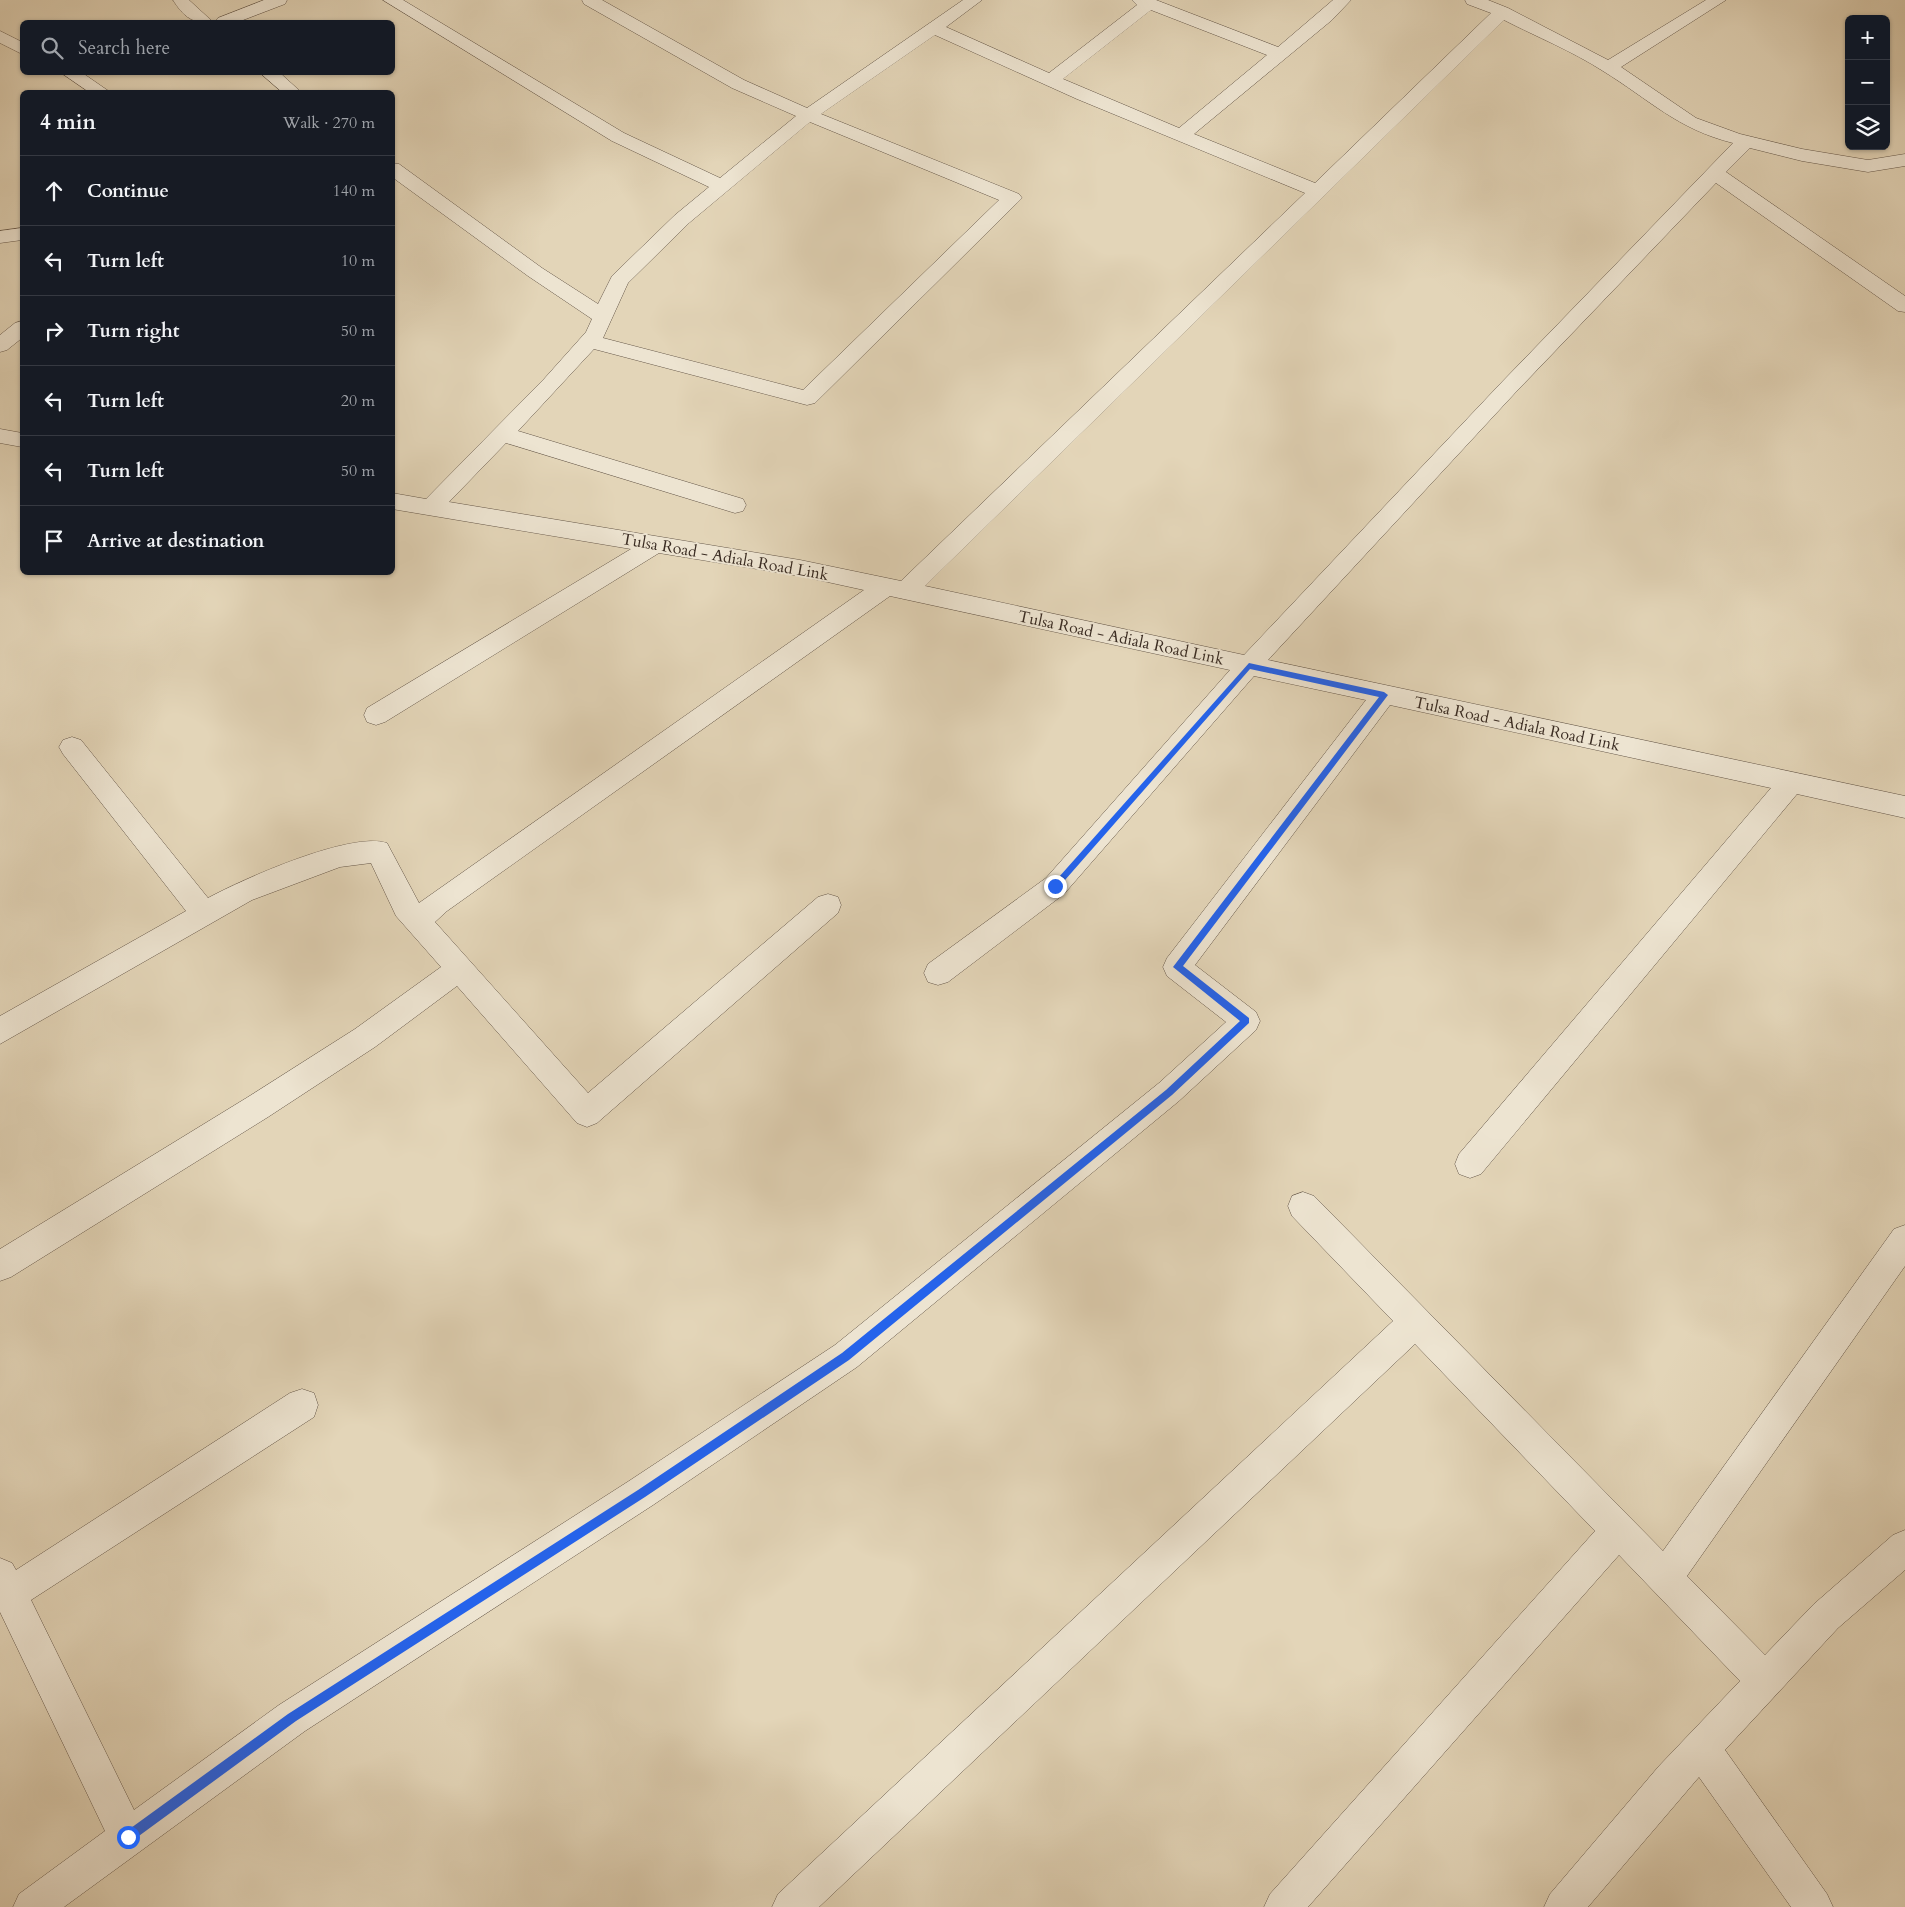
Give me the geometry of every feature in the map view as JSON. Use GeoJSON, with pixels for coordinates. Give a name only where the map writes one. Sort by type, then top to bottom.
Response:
{"type":"FeatureCollection","features":[{"type":"Feature","properties":{"kind":"street"},"geometry":{"type":"LineString","coordinates":[[181,0],[187,9],[201,20]]}},
{"type":"Feature","properties":{"kind":"street"},"geometry":{"type":"LineString","coordinates":[[229,20],[279,0]]}},
{"type":"Feature","properties":{"kind":"street"},"geometry":{"type":"LineString","coordinates":[[392,0],[618,137],[722,186]]}},
{"type":"Feature","properties":{"kind":"street"},"geometry":{"type":"LineString","coordinates":[[589,341],[807,398],[1012,198],[808,115],[738,84],[590,0]]}},
{"type":"Feature","properties":{"kind":"street"},"geometry":{"type":"LineString","coordinates":[[431,507],[595,335],[619,280],[682,219],[808,115],[974,0]]}},
{"type":"Feature","properties":{"kind":"street"},"geometry":{"type":"LineString","coordinates":[[1181,135],[1343,0]]}},
{"type":"Feature","properties":{"kind":"street"},"geometry":{"type":"LineString","coordinates":[[1473,0],[1502,12],[1609,67],[1653,99],[1690,122],[1746,141],[1802,155],[1868,166],[1905,160]]}},
{"type":"Feature","properties":{"kind":"street"},"geometry":{"type":"LineString","coordinates":[[1609,67],[1718,0]]}},
{"type":"Feature","properties":{"kind":"street"},"geometry":{"type":"LineString","coordinates":[[1051,80],[1145,2],[1280,54]]}},
{"type":"Feature","properties":{"kind":"street"},"geometry":{"type":"LineString","coordinates":[[418,921],[437,903],[896,589],[1318,192],[1502,12]]}},
{"type":"Feature","properties":{"kind":"street"},"geometry":{"type":"LineString","coordinates":[[934,29],[1318,192]]}},
{"type":"Feature","properties":{"kind":"street"},"geometry":{"type":"LineString","coordinates":[[0,36],[20,47]]}},
{"type":"Feature","properties":{"kind":"street"},"geometry":{"type":"LineString","coordinates":[[73,75],[98,90]]}},
{"type":"Feature","properties":{"kind":"street"},"geometry":{"type":"LineString","coordinates":[[271,75],[290,90]]}},
{"type":"Feature","properties":{"kind":"street"},"geometry":{"type":"LineString","coordinates":[[938,973],[1055,886],[1249,666],[1508,388],[1746,141]]}},
{"type":"Feature","properties":{"kind":"street"},"geometry":{"type":"LineString","coordinates":[[395,170],[535,272],[603,317]]}},
{"type":"Feature","properties":{"kind":"street"},"geometry":{"type":"LineString","coordinates":[[1715,173],[1905,306]]}},
{"type":"Feature","properties":{"kind":"street"},"geometry":{"type":"LineString","coordinates":[[0,236],[20,234]]}},
{"type":"Feature","properties":{"kind":"street"},"geometry":{"type":"LineString","coordinates":[[0,345],[20,330]]}},
{"type":"Feature","properties":{"kind":"street"},"geometry":{"type":"LineString","coordinates":[[502,434],[735,505]]}},
{"type":"Feature","properties":{"kind":"street"},"geometry":{"type":"LineString","coordinates":[[0,436],[20,440]]}},
{"type":"Feature","properties":{"kind":"street","name":"Tulsa Road - Adiala Road Link"},"geometry":{"type":"LineString","coordinates":[[395,501],[800,568],[1905,807]]}},
{"type":"Feature","properties":{"kind":"street"},"geometry":{"type":"LineString","coordinates":[[376,715],[655,545]]}},
{"type":"Feature","properties":{"kind":"street"},"geometry":{"type":"LineString","coordinates":[[32,1907],[292,1718],[641,1493],[846,1356],[1169,1092],[1246,1021],[1178,967],[1384,695]]}},
{"type":"Feature","properties":{"kind":"street"},"geometry":{"type":"LineString","coordinates":[[72,747],[205,914]]}},
{"type":"Feature","properties":{"kind":"street"},"geometry":{"type":"LineString","coordinates":[[1470,1164],[1792,783]]}},
{"type":"Feature","properties":{"kind":"street"},"geometry":{"type":"LineString","coordinates":[[0,1031],[243,892],[339,856],[378,852],[406,908],[588,1113],[828,905]]}},
{"type":"Feature","properties":{"kind":"street"},"geometry":{"type":"LineString","coordinates":[[0,1266],[258,1107],[365,1038],[460,968]]}},
{"type":"Feature","properties":{"kind":"street"},"geometry":{"type":"LineString","coordinates":[[1304,1206],[1764,1681]]}},
{"type":"Feature","properties":{"kind":"street"},"geometry":{"type":"LineString","coordinates":[[1665,1577],[1905,1240]]}},
{"type":"Feature","properties":{"kind":"street"},"geometry":{"type":"LineString","coordinates":[[791,1907],[1416,1321]]}},
{"type":"Feature","properties":{"kind":"street"},"geometry":{"type":"LineString","coordinates":[[128,1837],[4,1585],[302,1405]]}},
{"type":"Feature","properties":{"kind":"street"},"geometry":{"type":"LineString","coordinates":[[1283,1907],[1619,1530]]}},
{"type":"Feature","properties":{"kind":"street"},"geometry":{"type":"LineString","coordinates":[[1563,1907],[1672,1779],[1764,1681],[1826,1616],[1905,1548]]}},
{"type":"Feature","properties":{"kind":"street"},"geometry":{"type":"LineString","coordinates":[[1702,1749],[1814,1907]]}},
{"type":"Feature","properties":{"kind":"route"},"geometry":{"type":"LineString","coordinates":[[128,1837],[292,1718],[641,1493],[846,1356],[1169,1092],[1246,1021],[1178,967],[1384,695],[1249,666],[1055,886]]}}]}
